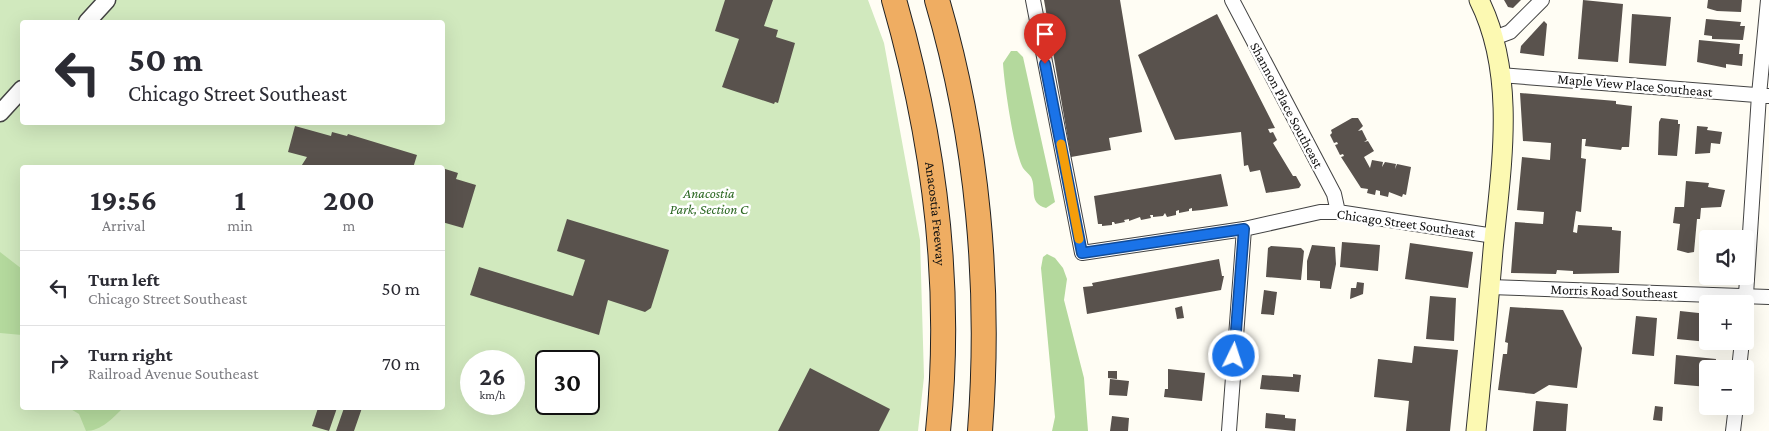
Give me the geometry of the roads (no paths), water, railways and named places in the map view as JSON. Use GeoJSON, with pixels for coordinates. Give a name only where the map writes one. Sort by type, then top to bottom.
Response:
{"type":"FeatureCollection","features":[{"type":"Feature","properties":{"kind":"highway","name":"Anacostia Freeway"},"geometry":{"type":"LineString","coordinates":[[894,0],[919,98],[936,213],[942,308],[938,431]]}},
{"type":"Feature","properties":{"kind":"highway"},"geometry":{"type":"LineString","coordinates":[[937,0],[962,105],[979,227],[984,346],[980,431]]}},
{"type":"Feature","properties":{"kind":"main road"},"geometry":{"type":"LineString","coordinates":[[1476,431],[1502,143],[1500,75],[1494,38],[1479,0]]}},
{"type":"Feature","properties":{"kind":"street"},"geometry":{"type":"LineString","coordinates":[[89,20],[107,0]]}},
{"type":"Feature","properties":{"kind":"street","name":"Chicago Street Southeast"},"geometry":{"type":"LineString","coordinates":[[1033,0],[1082,253],[1244,229],[1320,212],[1338,212],[1494,236]]}},
{"type":"Feature","properties":{"kind":"street","name":"Shannon Place Southeast"},"geometry":{"type":"LineString","coordinates":[[1232,0],[1334,194],[1338,212]]}},
{"type":"Feature","properties":{"kind":"street"},"geometry":{"type":"LineString","coordinates":[[1494,38],[1510,32],[1542,0]]}},
{"type":"Feature","properties":{"kind":"street"},"geometry":{"type":"LineString","coordinates":[[1747,295],[1764,96],[1768,0]]}},
{"type":"Feature","properties":{"kind":"street","name":"Maple View Place Southeast"},"geometry":{"type":"LineString","coordinates":[[1500,75],[1764,96]]}},
{"type":"Feature","properties":{"kind":"street"},"geometry":{"type":"LineString","coordinates":[[0,113],[20,92]]}},
{"type":"Feature","properties":{"kind":"street"},"geometry":{"type":"LineString","coordinates":[[1228,431],[1244,229]]}},
{"type":"Feature","properties":{"kind":"street","name":"Morris Road Southeast"},"geometry":{"type":"LineString","coordinates":[[1490,287],[1699,300]]}},
{"type":"Feature","properties":{"kind":"street","name":"Morris Road Southeast"},"geometry":{"type":"LineString","coordinates":[[1754,301],[1769,297]]}},
{"type":"Feature","properties":{"kind":"street"},"geometry":{"type":"LineString","coordinates":[[1733,431],[1735,415]]}},
{"type":"Feature","properties":{"kind":"park label","name":"Anacostia Park, Section C"},"geometry":{"type":"Point","coordinates":[709,202]}}]}
